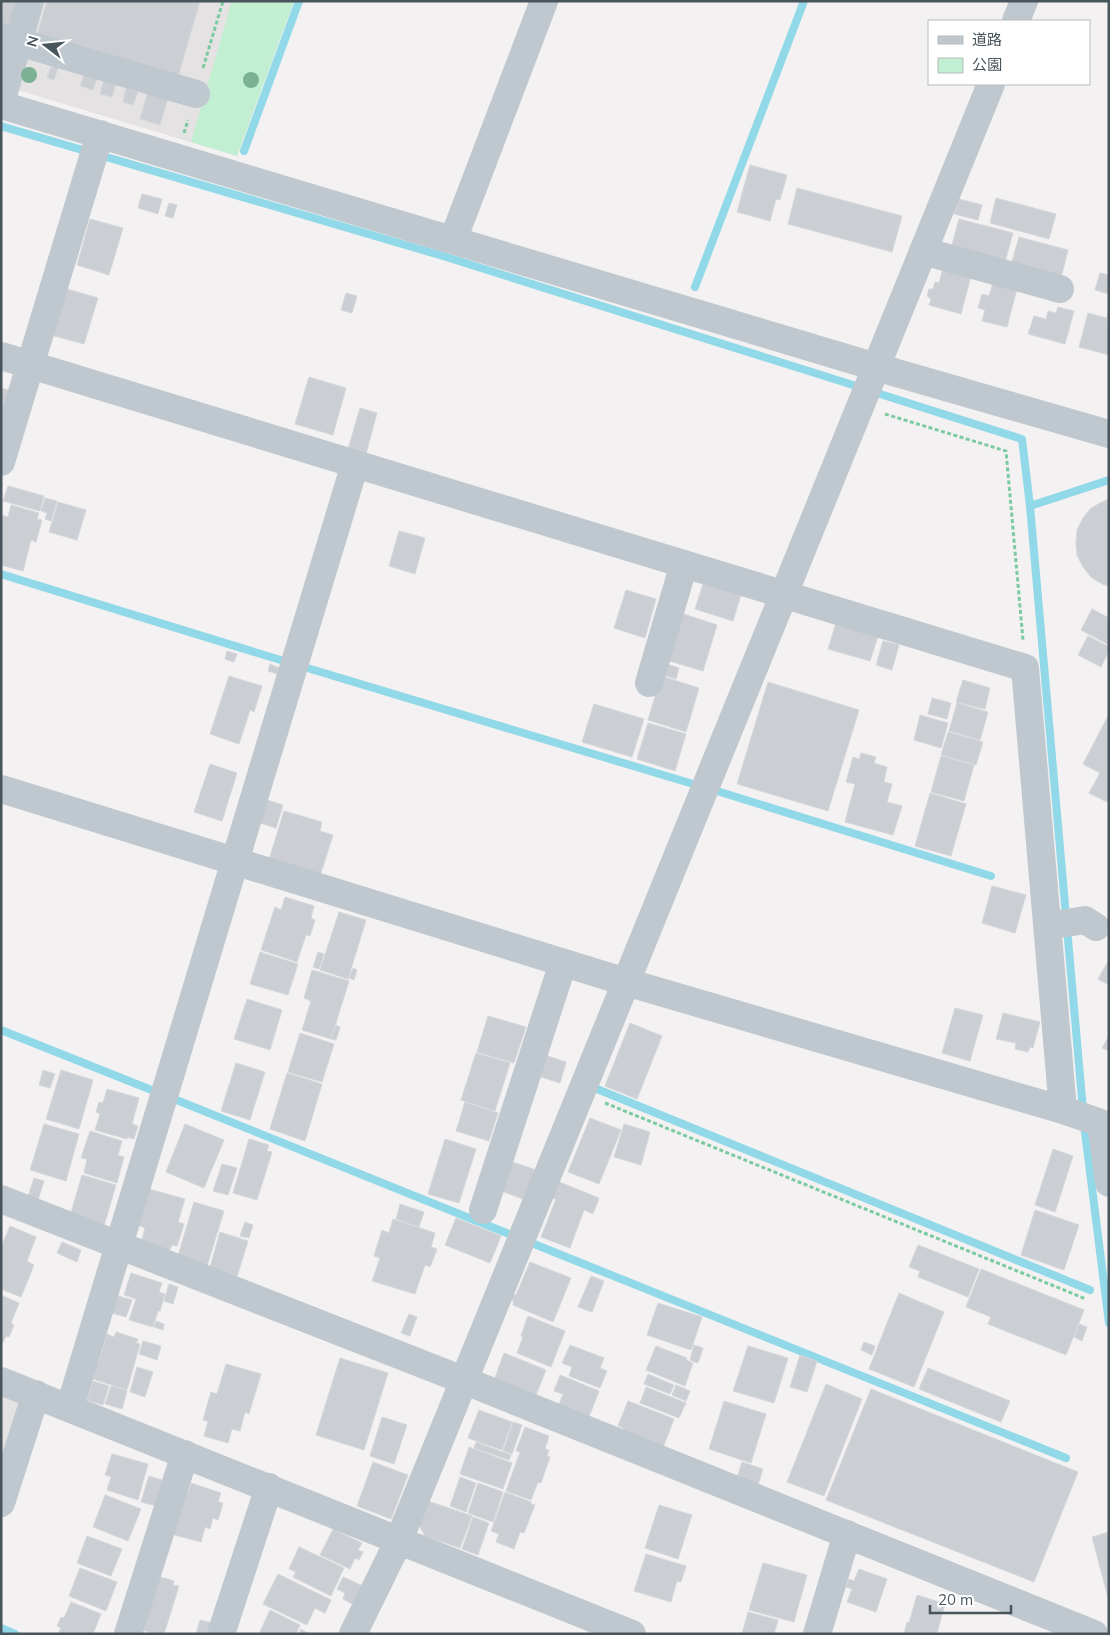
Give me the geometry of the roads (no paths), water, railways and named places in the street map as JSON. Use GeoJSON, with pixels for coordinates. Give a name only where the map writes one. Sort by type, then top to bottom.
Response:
{"type":"FeatureCollection","features":[{"type":"Feature","properties":{"kind":"street"},"geometry":{"type":"LineString","coordinates":[[30,1],[10,40],[1,104],[95,149],[452,240],[876,367],[1109,434]]}},
{"type":"Feature","properties":{"kind":"street"},"geometry":{"type":"LineString","coordinates":[[452,240],[544,1]]}},
{"type":"Feature","properties":{"kind":"street"},"geometry":{"type":"LineString","coordinates":[[1016,20],[1024,1]]}},
{"type":"Feature","properties":{"kind":"street"},"geometry":{"type":"LineString","coordinates":[[10,40],[196,94]]}},
{"type":"Feature","properties":{"kind":"street"},"geometry":{"type":"LineString","coordinates":[[353,1634],[399,1540],[990,85]]}},
{"type":"Feature","properties":{"kind":"street"},"geometry":{"type":"LineString","coordinates":[[1,462],[95,149]]}},
{"type":"Feature","properties":{"kind":"street"},"geometry":{"type":"LineString","coordinates":[[923,251],[1060,289]]}},
{"type":"Feature","properties":{"kind":"street"},"geometry":{"type":"LineString","coordinates":[[1,356],[1025,668],[1084,923],[1066,1111]]}},
{"type":"Feature","properties":{"kind":"street"},"geometry":{"type":"LineString","coordinates":[[70,1407],[355,464]]}},
{"type":"Feature","properties":{"kind":"street"},"geometry":{"type":"LineString","coordinates":[[649,683],[684,564]]}},
{"type":"Feature","properties":{"kind":"street"},"geometry":{"type":"LineString","coordinates":[[1,789],[563,963],[1066,1111],[1101,1123],[1109,1183]]}},
{"type":"Feature","properties":{"kind":"street"},"geometry":{"type":"LineString","coordinates":[[483,1210],[563,963]]}},
{"type":"Feature","properties":{"kind":"street"},"geometry":{"type":"LineString","coordinates":[[1,1199],[463,1380],[1094,1634]]}},
{"type":"Feature","properties":{"kind":"street"},"geometry":{"type":"LineString","coordinates":[[1,1381],[70,1407],[632,1634]]}},
{"type":"Feature","properties":{"kind":"street"},"geometry":{"type":"LineString","coordinates":[[1,1504],[36,1394]]}},
{"type":"Feature","properties":{"kind":"street"},"geometry":{"type":"LineString","coordinates":[[128,1634],[185,1454]]}},
{"type":"Feature","properties":{"kind":"street"},"geometry":{"type":"LineString","coordinates":[[221,1634],[269,1487]]}},
{"type":"Feature","properties":{"kind":"street"},"geometry":{"type":"LineString","coordinates":[[817,1634],[847,1534]]}},
{"type":"Feature","properties":{"kind":"waterway"},"geometry":{"type":"LineString","coordinates":[[244,151],[299,1]]}},
{"type":"Feature","properties":{"kind":"waterway"},"geometry":{"type":"LineString","coordinates":[[695,287],[804,1]]}},
{"type":"Feature","properties":{"kind":"waterway"},"geometry":{"type":"LineString","coordinates":[[1,126],[443,256],[853,385]]}},
{"type":"Feature","properties":{"kind":"waterway"},"geometry":{"type":"LineString","coordinates":[[880,394],[1022,439],[1030,506],[1083,1110]]}},
{"type":"Feature","properties":{"kind":"waterway"},"geometry":{"type":"LineString","coordinates":[[1030,506],[1109,480]]}},
{"type":"Feature","properties":{"kind":"waterway"},"geometry":{"type":"LineString","coordinates":[[1,574],[287,662]]}},
{"type":"Feature","properties":{"kind":"waterway"},"geometry":{"type":"LineString","coordinates":[[304,667],[693,784]]}},
{"type":"Feature","properties":{"kind":"waterway"},"geometry":{"type":"LineString","coordinates":[[717,791],[991,876]]}},
{"type":"Feature","properties":{"kind":"waterway"},"geometry":{"type":"LineString","coordinates":[[1,1030],[154,1091]]}},
{"type":"Feature","properties":{"kind":"waterway"},"geometry":{"type":"LineString","coordinates":[[597,1089],[1090,1290]]}},
{"type":"Feature","properties":{"kind":"waterway"},"geometry":{"type":"LineString","coordinates":[[174,1099],[509,1234]]}},
{"type":"Feature","properties":{"kind":"waterway"},"geometry":{"type":"LineString","coordinates":[[1084,1124],[1109,1323]]}},
{"type":"Feature","properties":{"kind":"waterway"},"geometry":{"type":"LineString","coordinates":[[534,1244],[1066,1458]]}},
{"type":"Feature","properties":{"kind":"waterway"},"geometry":{"type":"LineString","coordinates":[[1,1628],[15,1634]]}}]}
